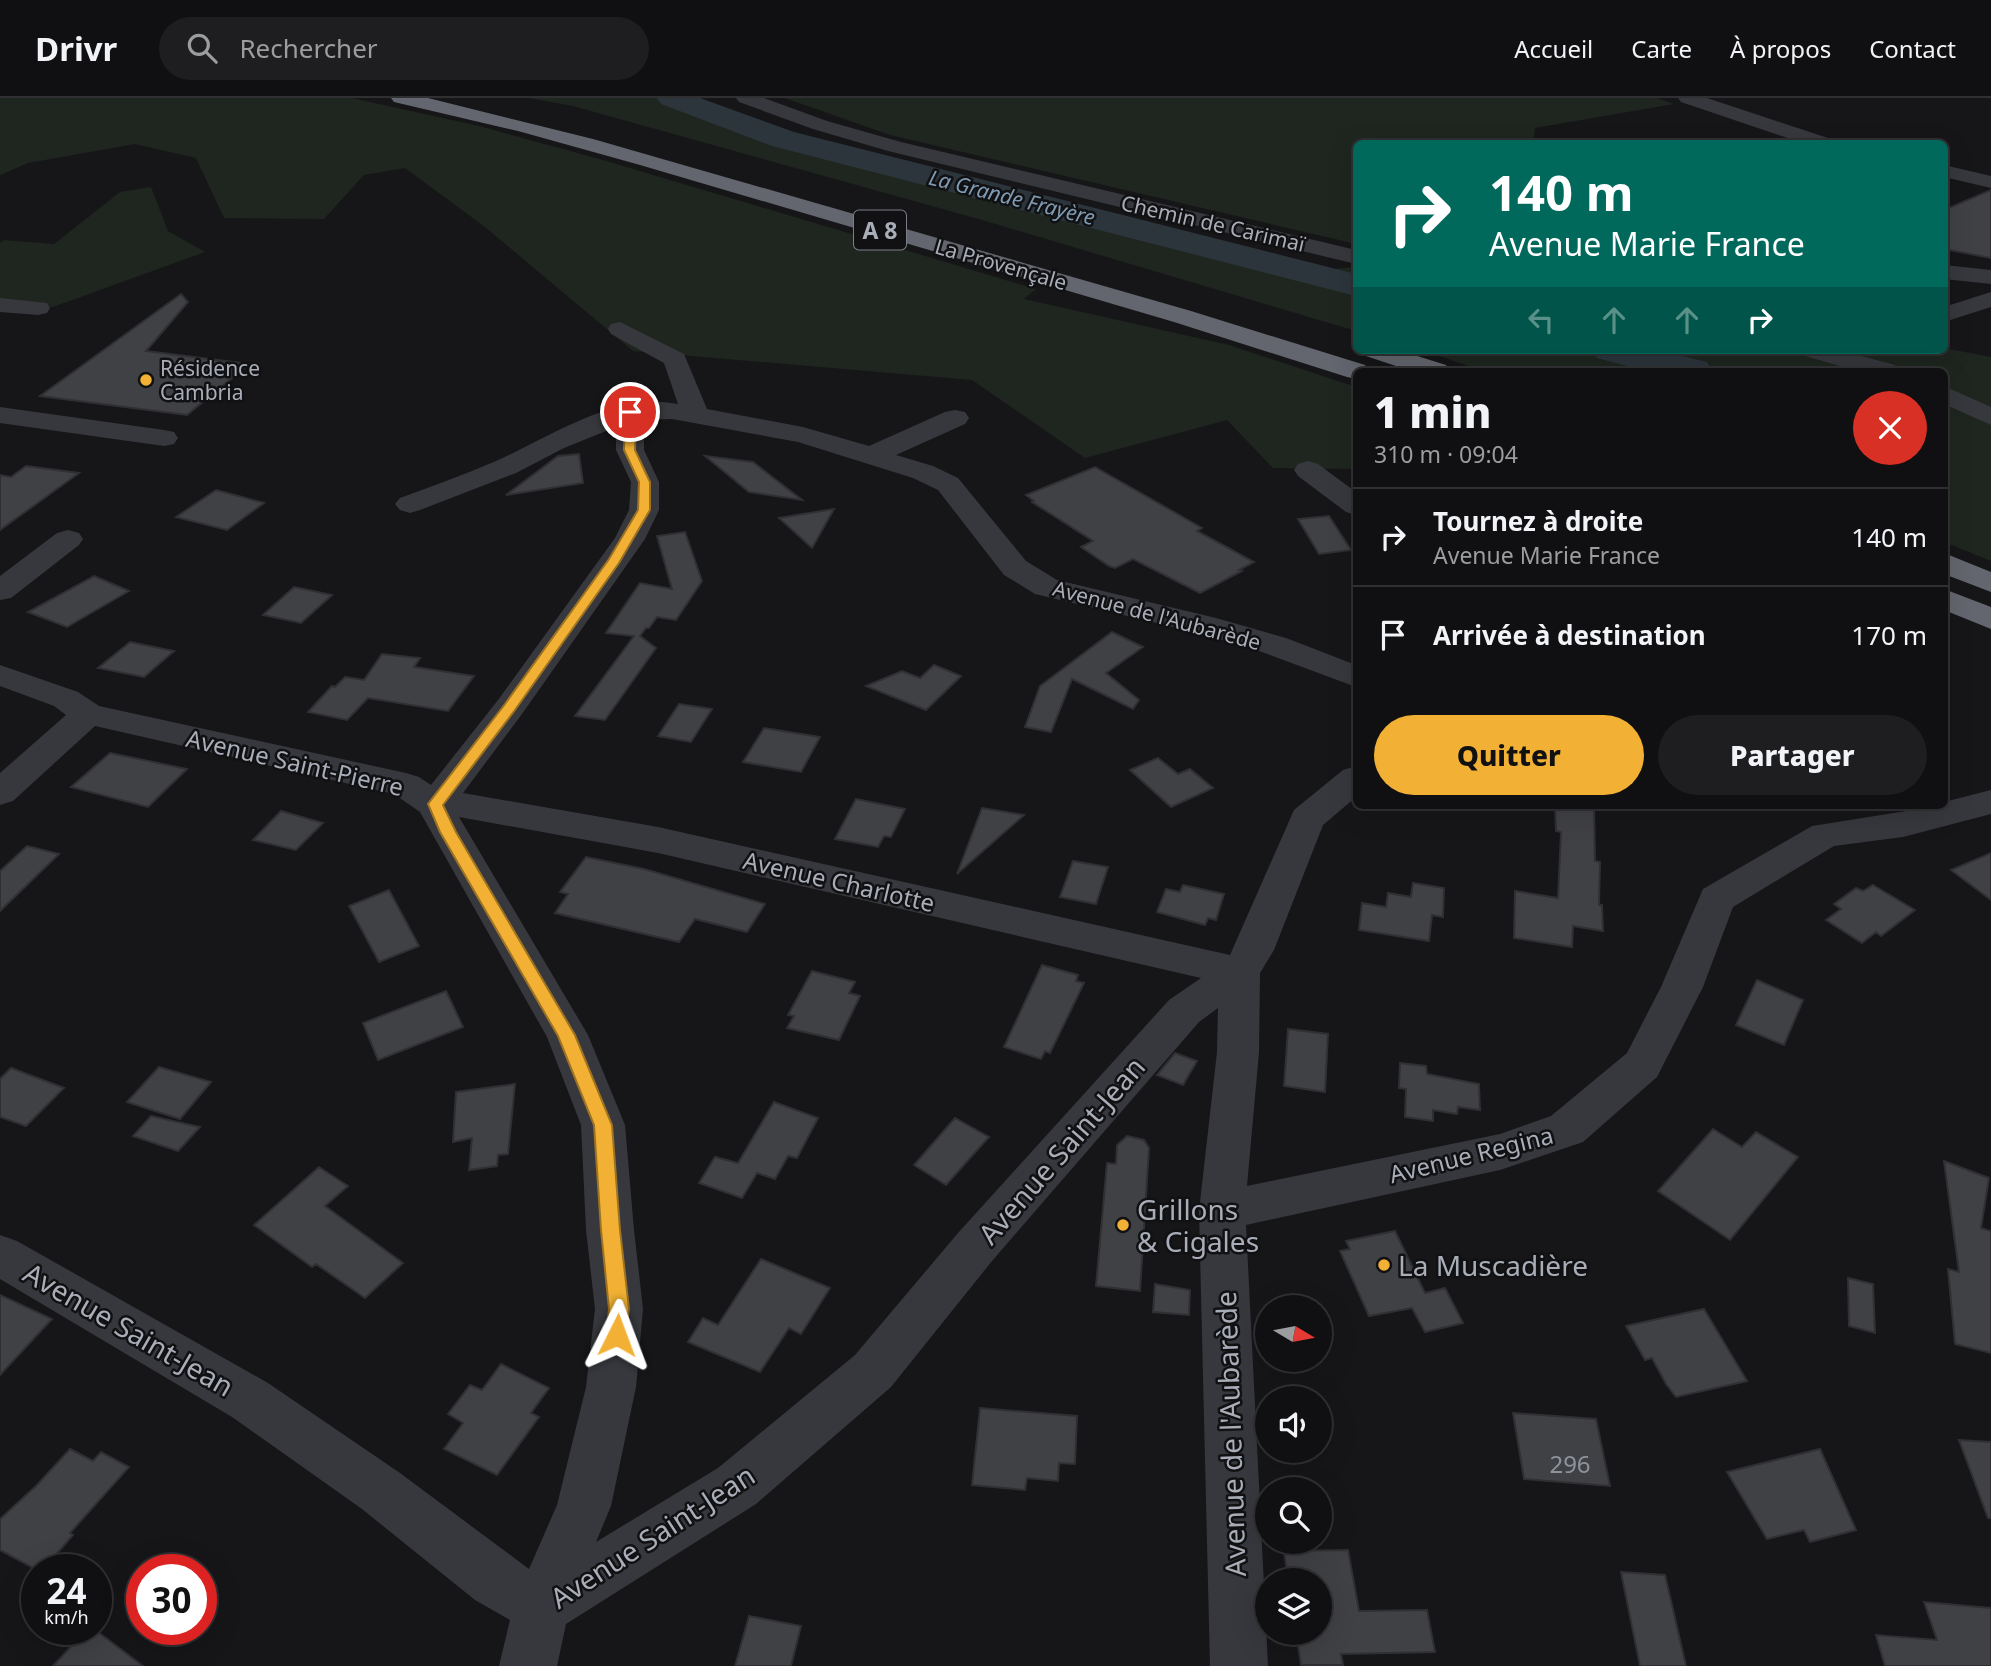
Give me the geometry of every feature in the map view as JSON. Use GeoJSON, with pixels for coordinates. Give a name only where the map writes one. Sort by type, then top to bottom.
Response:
{"type":"FeatureCollection","features":[{"type":"Feature","properties":{"kind":"highway","name":"La Provençale"},"geometry":{"type":"LineString","coordinates":[[401,98],[503,121],[682,170],[1116,297],[1353,370]]}},
{"type":"Feature","properties":{"kind":"highway"},"geometry":{"type":"LineString","coordinates":[[486,98],[771,174]]}},
{"type":"Feature","properties":{"kind":"highway"},"geometry":{"type":"LineString","coordinates":[[1384,354],[1428,368]]}},
{"type":"Feature","properties":{"kind":"highway"},"geometry":{"type":"LineString","coordinates":[[1948,564],[1991,583]]}},
{"type":"Feature","properties":{"kind":"highway"},"geometry":{"type":"LineString","coordinates":[[1948,600],[1991,620]]}},
{"type":"Feature","properties":{"kind":"street","name":"Chemin de Carimaï"},"geometry":{"type":"LineString","coordinates":[[747,98],[820,125],[895,147],[1353,256]]}},
{"type":"Feature","properties":{"kind":"street"},"geometry":{"type":"LineString","coordinates":[[1688,98],[1815,140]]}},
{"type":"Feature","properties":{"kind":"street"},"geometry":{"type":"LineString","coordinates":[[1948,172],[1991,181]]}},
{"type":"Feature","properties":{"kind":"street"},"geometry":{"type":"LineString","coordinates":[[1948,272],[1991,277]]}},
{"type":"Feature","properties":{"kind":"street"},"geometry":{"type":"LineString","coordinates":[[1948,313],[1991,299]]}},
{"type":"Feature","properties":{"kind":"street"},"geometry":{"type":"LineString","coordinates":[[0,305],[38,308]]}},
{"type":"Feature","properties":{"kind":"street"},"geometry":{"type":"LineString","coordinates":[[620,329],[674,359],[696,415]]}},
{"type":"Feature","properties":{"kind":"street"},"geometry":{"type":"LineString","coordinates":[[1825,354],[1875,368]]}},
{"type":"Feature","properties":{"kind":"street"},"geometry":{"type":"LineString","coordinates":[[1948,396],[1991,417]]}},
{"type":"Feature","properties":{"kind":"street","name":"Avenue de l'Aubarède"},"geometry":{"type":"LineString","coordinates":[[630,412],[672,411],[803,435],[923,472],[948,484],[1016,568],[1046,587],[1216,628],[1274,645],[1353,676]]}},
{"type":"Feature","properties":{"kind":"street"},"geometry":{"type":"LineString","coordinates":[[410,504],[506,467],[554,442],[630,412],[629,450],[645,482],[644,510],[630,539],[510,707],[435,804]]}},
{"type":"Feature","properties":{"kind":"street"},"geometry":{"type":"LineString","coordinates":[[0,415],[164,438]]}},
{"type":"Feature","properties":{"kind":"street"},"geometry":{"type":"LineString","coordinates":[[873,455],[955,418]]}},
{"type":"Feature","properties":{"kind":"street"},"geometry":{"type":"LineString","coordinates":[[1308,470],[1353,504]]}},
{"type":"Feature","properties":{"kind":"street"},"geometry":{"type":"LineString","coordinates":[[0,592],[68,539]]}},
{"type":"Feature","properties":{"kind":"street","name":"Avenue Saint-Pierre"},"geometry":{"type":"LineString","coordinates":[[0,674],[66,699],[88,715],[406,785],[435,804],[455,844],[567,1035],[603,1125],[610,1230],[619,1309],[611,1387],[584,1506],[541,1607],[528,1666]]}},
{"type":"Feature","properties":{"kind":"street"},"geometry":{"type":"LineString","coordinates":[[0,793],[88,715]]}},
{"type":"Feature","properties":{"kind":"street","name":"Avenue de l'Aubarède"},"geometry":{"type":"LineString","coordinates":[[1239,1666],[1222,1211],[1238,1052],[1240,972],[1254,950],[1307,819],[1353,781]]}},
{"type":"Feature","properties":{"kind":"street","name":"Avenue Regina"},"geometry":{"type":"LineString","coordinates":[[1222,1211],[1500,1152],[1567,1129],[1642,1065],[1682,987],[1717,899],[1825,835],[1903,825],[1991,802]]}},
{"type":"Feature","properties":{"kind":"street","name":"Avenue Charlotte"},"geometry":{"type":"LineString","coordinates":[[435,804],[467,805],[659,840],[1240,972]]}},
{"type":"Feature","properties":{"kind":"street","name":"Avenue Saint-Jean"},"geometry":{"type":"LineString","coordinates":[[0,1255],[250,1400],[381,1490],[495,1580],[541,1607],[737,1486],[873,1371],[975,1247],[1184,1011],[1240,972]]}},
{"type":"Feature","properties":{"kind":"shaded area"},"geometry":{"type":"Polygon","coordinates":[[[0,98],[352,98],[479,126],[603,160],[1036,289],[1024,299],[1229,345],[1353,386],[1353,469],[1273,468],[1227,420],[1085,458],[972,380],[633,351],[485,227],[405,168],[364,175],[324,219],[224,218],[196,158],[135,144],[28,163],[0,175],[0,98]]]}},
{"type":"Feature","properties":{"kind":"shaded area"},"geometry":{"type":"Polygon","coordinates":[[[529,98],[663,98],[807,150],[1290,273],[1353,267],[1353,330],[982,220],[573,106],[529,98]]]}},
{"type":"Feature","properties":{"kind":"shaded area"},"geometry":{"type":"Polygon","coordinates":[[[785,98],[1657,98],[1674,104],[1535,128],[1533,140],[1353,140],[1353,243],[890,135],[785,98]]]}},
{"type":"Feature","properties":{"kind":"shaded area"},"geometry":{"type":"Polygon","coordinates":[[[151,187],[168,231],[205,252],[53,307],[0,301],[0,243],[4,240],[54,244],[120,192],[151,187]]]}},
{"type":"Feature","properties":{"kind":"shaded area"},"geometry":{"type":"Polygon","coordinates":[[[1948,349],[1991,357],[1991,561],[1948,544],[1948,368],[1474,368],[1434,354],[1948,354],[1948,349]]]}},
{"type":"Feature","properties":{"kind":"building"},"geometry":{"type":"Polygon","coordinates":[[[1991,190],[1991,258],[1948,250],[1948,208],[1991,190]]]}},
{"type":"Feature","properties":{"kind":"building","name":"Résidence Cambria"},"geometry":{"type":"Polygon","coordinates":[[[181,294],[188,302],[146,351],[249,364],[187,415],[40,396],[181,294]]]}},
{"type":"Feature","properties":{"kind":"building"},"geometry":{"type":"Polygon","coordinates":[[[579,454],[583,483],[506,495],[558,456],[579,454]]]}},
{"type":"Feature","properties":{"kind":"building"},"geometry":{"type":"Polygon","coordinates":[[[705,456],[753,462],[802,500],[749,492],[705,456]]]}},
{"type":"Feature","properties":{"kind":"building"},"geometry":{"type":"Polygon","coordinates":[[[26,466],[79,473],[0,530],[0,475],[11,477],[26,466]]]}},
{"type":"Feature","properties":{"kind":"building"},"geometry":{"type":"Polygon","coordinates":[[[1095,467],[1202,528],[1197,531],[1254,562],[1200,593],[1133,559],[1115,568],[1109,566],[1081,547],[1093,541],[1032,502],[1034,501],[1026,495],[1095,467]]]}},
{"type":"Feature","properties":{"kind":"building"},"geometry":{"type":"Polygon","coordinates":[[[216,490],[264,503],[227,530],[176,517],[216,490]]]}},
{"type":"Feature","properties":{"kind":"building"},"geometry":{"type":"Polygon","coordinates":[[[834,509],[812,548],[779,518],[834,509]]]}},
{"type":"Feature","properties":{"kind":"building"},"geometry":{"type":"Polygon","coordinates":[[[1329,516],[1351,550],[1319,554],[1298,519],[1329,516]]]}},
{"type":"Feature","properties":{"kind":"building"},"geometry":{"type":"Polygon","coordinates":[[[685,532],[702,581],[676,620],[657,617],[640,636],[656,648],[605,720],[575,716],[634,636],[606,633],[640,583],[672,589],[657,536],[685,532]]]}},
{"type":"Feature","properties":{"kind":"building"},"geometry":{"type":"Polygon","coordinates":[[[94,576],[129,591],[67,627],[28,612],[94,576]]]}},
{"type":"Feature","properties":{"kind":"building"},"geometry":{"type":"Polygon","coordinates":[[[294,587],[332,595],[301,623],[263,615],[294,587]]]}},
{"type":"Feature","properties":{"kind":"building"},"geometry":{"type":"Polygon","coordinates":[[[1112,632],[1143,647],[1106,673],[1139,700],[1133,709],[1072,679],[1051,732],[1025,727],[1040,686],[1112,632]]]}},
{"type":"Feature","properties":{"kind":"building"},"geometry":{"type":"Polygon","coordinates":[[[130,642],[174,651],[144,677],[98,668],[130,642]]]}},
{"type":"Feature","properties":{"kind":"building"},"geometry":{"type":"Polygon","coordinates":[[[382,654],[420,658],[414,667],[474,676],[448,711],[368,698],[347,720],[308,712],[332,686],[335,687],[345,677],[364,680],[382,654]]]}},
{"type":"Feature","properties":{"kind":"building"},"geometry":{"type":"Polygon","coordinates":[[[934,665],[961,676],[926,710],[866,686],[902,671],[920,678],[934,665]]]}},
{"type":"Feature","properties":{"kind":"building"},"geometry":{"type":"Polygon","coordinates":[[[679,704],[712,709],[691,742],[658,736],[679,704]]]}},
{"type":"Feature","properties":{"kind":"building"},"geometry":{"type":"Polygon","coordinates":[[[764,728],[820,737],[801,772],[743,762],[764,728]]]}},
{"type":"Feature","properties":{"kind":"building"},"geometry":{"type":"Polygon","coordinates":[[[110,753],[187,769],[148,807],[71,787],[110,753]]]}},
{"type":"Feature","properties":{"kind":"building"},"geometry":{"type":"Polygon","coordinates":[[[1158,758],[1178,774],[1190,769],[1213,788],[1171,807],[1130,770],[1158,758]]]}},
{"type":"Feature","properties":{"kind":"building"},"geometry":{"type":"Polygon","coordinates":[[[856,799],[905,809],[891,837],[884,836],[878,847],[835,839],[856,799]]]}},
{"type":"Feature","properties":{"kind":"building"},"geometry":{"type":"Polygon","coordinates":[[[982,808],[1024,815],[957,874],[982,808]]]}},
{"type":"Feature","properties":{"kind":"building"},"geometry":{"type":"Polygon","coordinates":[[[1555,809],[1594,809],[1595,861],[1600,862],[1599,905],[1602,905],[1603,931],[1573,926],[1572,947],[1514,938],[1515,891],[1558,898],[1561,832],[1556,831],[1555,809]]]}},
{"type":"Feature","properties":{"kind":"building"},"geometry":{"type":"Polygon","coordinates":[[[281,811],[323,823],[296,850],[253,840],[281,811]]]}},
{"type":"Feature","properties":{"kind":"building"},"geometry":{"type":"Polygon","coordinates":[[[27,846],[59,854],[0,911],[0,871],[27,846]]]}},
{"type":"Feature","properties":{"kind":"building"},"geometry":{"type":"Polygon","coordinates":[[[1991,853],[1991,900],[1951,870],[1991,853]]]}},
{"type":"Feature","properties":{"kind":"building"},"geometry":{"type":"Polygon","coordinates":[[[586,857],[644,869],[765,904],[747,932],[695,919],[679,942],[555,913],[568,894],[560,892],[586,857]]]}},
{"type":"Feature","properties":{"kind":"building"},"geometry":{"type":"Polygon","coordinates":[[[1073,861],[1108,867],[1096,904],[1060,897],[1073,861]]]}},
{"type":"Feature","properties":{"kind":"building"},"geometry":{"type":"Polygon","coordinates":[[[1413,883],[1444,888],[1443,917],[1432,915],[1429,941],[1359,930],[1362,903],[1386,907],[1388,893],[1411,897],[1413,883]]]}},
{"type":"Feature","properties":{"kind":"building"},"geometry":{"type":"Polygon","coordinates":[[[1183,885],[1224,894],[1216,920],[1208,918],[1205,925],[1157,912],[1166,889],[1180,892],[1183,885]]]}},
{"type":"Feature","properties":{"kind":"building"},"geometry":{"type":"Polygon","coordinates":[[[1873,885],[1915,910],[1881,936],[1876,932],[1862,943],[1826,920],[1841,909],[1834,904],[1856,888],[1863,891],[1873,885]]]}},
{"type":"Feature","properties":{"kind":"building"},"geometry":{"type":"Polygon","coordinates":[[[389,890],[419,946],[379,962],[349,906],[389,890]]]}},
{"type":"Feature","properties":{"kind":"building"},"geometry":{"type":"Polygon","coordinates":[[[1042,965],[1078,975],[1076,981],[1084,983],[1050,1053],[1045,1051],[1041,1059],[1004,1047],[1042,965]]]}},
{"type":"Feature","properties":{"kind":"building"},"geometry":{"type":"Polygon","coordinates":[[[812,971],[855,982],[849,993],[860,996],[839,1040],[787,1028],[794,1016],[788,1015],[812,971]]]}},
{"type":"Feature","properties":{"kind":"building"},"geometry":{"type":"Polygon","coordinates":[[[1757,980],[1803,1000],[1784,1045],[1736,1025],[1757,980]]]}},
{"type":"Feature","properties":{"kind":"building"},"geometry":{"type":"Polygon","coordinates":[[[446,991],[463,1027],[378,1060],[363,1023],[446,991]]]}},
{"type":"Feature","properties":{"kind":"building"},"geometry":{"type":"Polygon","coordinates":[[[1288,1029],[1328,1034],[1325,1092],[1284,1086],[1288,1029]]]}},
{"type":"Feature","properties":{"kind":"building"},"geometry":{"type":"Polygon","coordinates":[[[1175,1053],[1197,1061],[1183,1085],[1157,1075],[1175,1053]]]}},
{"type":"Feature","properties":{"kind":"building"},"geometry":{"type":"Polygon","coordinates":[[[1400,1063],[1426,1066],[1427,1074],[1479,1084],[1480,1110],[1458,1107],[1457,1114],[1433,1110],[1433,1121],[1405,1117],[1406,1089],[1399,1088],[1400,1063]]]}},
{"type":"Feature","properties":{"kind":"building"},"geometry":{"type":"Polygon","coordinates":[[[159,1067],[211,1082],[180,1119],[127,1102],[159,1067]]]}},
{"type":"Feature","properties":{"kind":"building"},"geometry":{"type":"Polygon","coordinates":[[[11,1068],[64,1088],[26,1126],[0,1117],[0,1079],[11,1068]]]}},
{"type":"Feature","properties":{"kind":"building"},"geometry":{"type":"Polygon","coordinates":[[[515,1084],[508,1154],[498,1155],[497,1166],[469,1170],[472,1138],[453,1142],[456,1092],[515,1084]]]}},
{"type":"Feature","properties":{"kind":"building"},"geometry":{"type":"Polygon","coordinates":[[[774,1102],[818,1118],[797,1158],[788,1156],[775,1179],[757,1173],[742,1198],[699,1183],[715,1157],[738,1163],[774,1102]]]}},
{"type":"Feature","properties":{"kind":"building"},"geometry":{"type":"Polygon","coordinates":[[[151,1116],[200,1127],[178,1151],[133,1136],[151,1116]]]}},
{"type":"Feature","properties":{"kind":"building"},"geometry":{"type":"Polygon","coordinates":[[[955,1118],[989,1137],[946,1185],[914,1165],[955,1118]]]}},
{"type":"Feature","properties":{"kind":"building"},"geometry":{"type":"Polygon","coordinates":[[[1713,1129],[1742,1147],[1756,1132],[1798,1157],[1730,1240],[1658,1191],[1713,1129]]]}},
{"type":"Feature","properties":{"kind":"building","name":"Grillons & Cigales"},"geometry":{"type":"Polygon","coordinates":[[[1127,1136],[1144,1140],[1149,1148],[1140,1291],[1096,1286],[1107,1163],[1116,1164],[1117,1145],[1127,1136]]]}},
{"type":"Feature","properties":{"kind":"building"},"geometry":{"type":"Polygon","coordinates":[[[1944,1161],[1989,1178],[1981,1228],[1991,1231],[1991,1353],[1955,1344],[1948,1269],[1959,1272],[1944,1161]]]}},
{"type":"Feature","properties":{"kind":"building"},"geometry":{"type":"Polygon","coordinates":[[[319,1167],[348,1186],[325,1206],[403,1263],[365,1298],[316,1264],[312,1267],[254,1225],[319,1167]]]}},
{"type":"Feature","properties":{"kind":"building","name":"La Muscadière"},"geometry":{"type":"Polygon","coordinates":[[[1395,1231],[1425,1293],[1445,1288],[1463,1323],[1425,1332],[1412,1308],[1369,1316],[1340,1251],[1350,1249],[1346,1241],[1395,1231]]]}},
{"type":"Feature","properties":{"kind":"building"},"geometry":{"type":"Polygon","coordinates":[[[761,1259],[830,1288],[801,1334],[789,1328],[760,1372],[688,1342],[703,1318],[718,1325],[761,1259]]]}},
{"type":"Feature","properties":{"kind":"building"},"geometry":{"type":"Polygon","coordinates":[[[1848,1278],[1873,1284],[1875,1333],[1849,1326],[1848,1278]]]}},
{"type":"Feature","properties":{"kind":"building"},"geometry":{"type":"Polygon","coordinates":[[[1155,1284],[1190,1290],[1189,1315],[1153,1312],[1155,1284]]]}},
{"type":"Feature","properties":{"kind":"building"},"geometry":{"type":"Polygon","coordinates":[[[0,1295],[52,1319],[0,1375],[0,1295]]]}},
{"type":"Feature","properties":{"kind":"building"},"geometry":{"type":"Polygon","coordinates":[[[1704,1309],[1747,1381],[1676,1397],[1652,1358],[1645,1360],[1626,1326],[1704,1309]]]}},
{"type":"Feature","properties":{"kind":"building"},"geometry":{"type":"Polygon","coordinates":[[[501,1364],[549,1388],[531,1413],[539,1417],[497,1475],[444,1449],[463,1423],[448,1414],[470,1385],[482,1390],[501,1364]]]}},
{"type":"Feature","properties":{"kind":"building"},"geometry":{"type":"Polygon","coordinates":[[[980,1408],[1077,1416],[1075,1464],[1059,1463],[1058,1481],[1027,1478],[1025,1490],[972,1485],[980,1408]]]}},
{"type":"Feature","properties":{"kind":"building"},"geometry":{"type":"Polygon","coordinates":[[[1513,1413],[1596,1419],[1610,1486],[1524,1479],[1513,1413]]]}},
{"type":"Feature","properties":{"kind":"building"},"geometry":{"type":"Polygon","coordinates":[[[1959,1440],[1991,1442],[1991,1518],[1988,1518],[1959,1440]]]}},
{"type":"Feature","properties":{"kind":"building"},"geometry":{"type":"Polygon","coordinates":[[[70,1449],[93,1461],[101,1452],[129,1467],[70,1533],[73,1535],[57,1554],[21,1554],[21,1561],[0,1550],[0,1519],[37,1485],[70,1449]]]}},
{"type":"Feature","properties":{"kind":"building"},"geometry":{"type":"Polygon","coordinates":[[[1820,1449],[1856,1530],[1810,1542],[1804,1530],[1767,1539],[1727,1472],[1820,1449]]]}},
{"type":"Feature","properties":{"kind":"building"},"geometry":{"type":"Polygon","coordinates":[[[1332,1550],[1348,1550],[1359,1611],[1427,1610],[1435,1652],[1341,1654],[1343,1665],[1301,1665],[1298,1645],[1332,1645],[1332,1568],[1286,1568],[1284,1554],[1332,1554],[1332,1550]]]}},
{"type":"Feature","properties":{"kind":"building"},"geometry":{"type":"Polygon","coordinates":[[[1621,1572],[1665,1575],[1686,1666],[1640,1666],[1621,1572]]]}},
{"type":"Feature","properties":{"kind":"building"},"geometry":{"type":"Polygon","coordinates":[[[1924,1602],[1991,1608],[1991,1666],[1885,1666],[1876,1635],[1937,1640],[1924,1602]]]}},
{"type":"Feature","properties":{"kind":"building"},"geometry":{"type":"Polygon","coordinates":[[[749,1616],[801,1626],[791,1666],[735,1666],[749,1616]]]}},
{"type":"Feature","properties":{"kind":"building"},"geometry":{"type":"Polygon","coordinates":[[[112,1643],[143,1666],[53,1666],[72,1645],[112,1645],[112,1643]]]}},
{"type":"Feature","properties":{"kind":"waterway","name":"La Grande Frayère"},"geometry":{"type":"LineString","coordinates":[[672,98],[783,139],[1353,284]]}},
{"type":"Feature","properties":{"kind":"waterway","name":"La Grande Frayère"},"geometry":{"type":"LineString","coordinates":[[1627,354],[1681,368]]}},
{"type":"Feature","properties":{"kind":"place","name":"Résidence Cambria"},"geometry":{"type":"Point","coordinates":[146,380]}},
{"type":"Feature","properties":{"kind":"place","name":"Grillons & Cigales"},"geometry":{"type":"Point","coordinates":[1123,1225]}},
{"type":"Feature","properties":{"kind":"place","name":"La Muscadière"},"geometry":{"type":"Point","coordinates":[1384,1265]}},
{"type":"Feature","properties":{"kind":"route"},"geometry":{"type":"LineString","coordinates":[[617,1335],[619,1309],[610,1230],[603,1125],[567,1035],[448,832],[435,804],[510,707],[630,539],[644,510],[645,482],[629,450],[630,412]]}}]}
